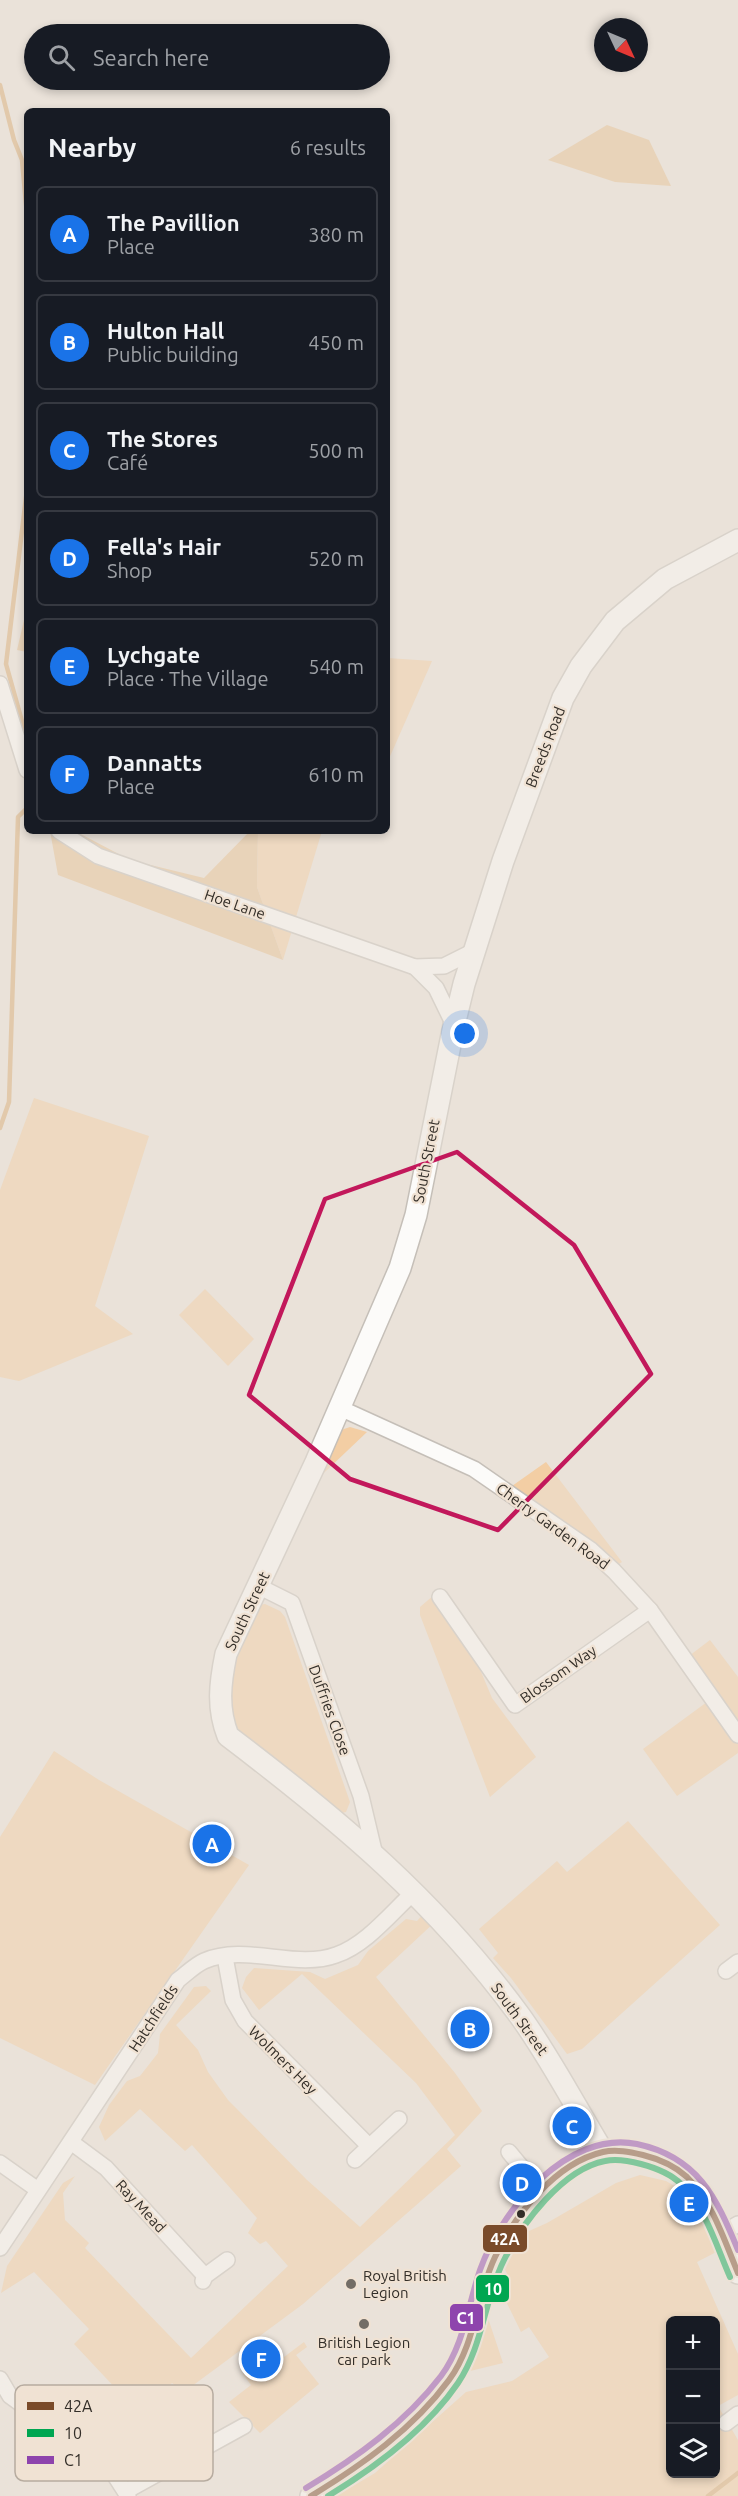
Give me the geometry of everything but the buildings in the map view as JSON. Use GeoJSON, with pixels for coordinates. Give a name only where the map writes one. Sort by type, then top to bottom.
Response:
{"type":"FeatureCollection","features":[{"type":"Feature","properties":{"kind":"street","name":"Breeds Road"},"geometry":{"type":"LineString","coordinates":[[454,1025],[502,861],[563,698],[580,666],[615,621],[639,599],[665,579],[738,540]]}},
{"type":"Feature","properties":{"kind":"street"},"geometry":{"type":"LineString","coordinates":[[0,684],[24,760]]}},
{"type":"Feature","properties":{"kind":"street","name":"Hoe Lane"},"geometry":{"type":"LineString","coordinates":[[64,834],[98,856],[416,967],[444,966],[474,951]]}},
{"type":"Feature","properties":{"kind":"street","name":"Hoe Lane"},"geometry":{"type":"LineString","coordinates":[[416,967],[436,988],[454,1025]]}},
{"type":"Feature","properties":{"kind":"street","name":"South Street"},"geometry":{"type":"LineString","coordinates":[[454,1025],[416,1215],[400,1268],[340,1408],[226,1654],[220,1681],[222,1720],[228,1736],[327,1813],[375,1855],[452,1930],[548,2057],[603,2152]]}},
{"type":"Feature","properties":{"kind":"street","name":"Cherry Garden Road"},"geometry":{"type":"LineString","coordinates":[[340,1408],[474,1469],[591,1550],[650,1610],[738,1735]]}},
{"type":"Feature","properties":{"kind":"street","name":"Duffries Close"},"geometry":{"type":"LineString","coordinates":[[258,1586],[292,1603],[361,1796],[375,1855]]}},
{"type":"Feature","properties":{"kind":"street","name":"Blossom Way"},"geometry":{"type":"LineString","coordinates":[[440,1597],[515,1705],[650,1610]]}},
{"type":"Feature","properties":{"kind":"street","name":"Hatchfields"},"geometry":{"type":"LineString","coordinates":[[0,2248],[178,1980],[204,1961],[225,1957],[246,1954],[314,1961],[337,1955],[358,1943],[414,1892]]}},
{"type":"Feature","properties":{"kind":"street","name":"Wolmers Hey"},"geometry":{"type":"LineString","coordinates":[[225,1957],[233,2000],[245,2021],[369,2146]]}},
{"type":"Feature","properties":{"kind":"street"},"geometry":{"type":"LineString","coordinates":[[355,2160],[399,2119]]}},
{"type":"Feature","properties":{"kind":"street","name":"Ray Mead"},"geometry":{"type":"LineString","coordinates":[[71,2142],[106,2168],[204,2278],[227,2260]]}},
{"type":"Feature","properties":{"kind":"street"},"geometry":{"type":"LineString","coordinates":[[509,2152],[542,2193]]}},
{"type":"Feature","properties":{"kind":"street"},"geometry":{"type":"LineString","coordinates":[[311,2496],[379,2451],[401,2433],[450,2380],[459,2364],[495,2257],[505,2237],[542,2193],[584,2158],[603,2152],[639,2154],[660,2160],[680,2171],[692,2182],[729,2229],[738,2272]]}},
{"type":"Feature","properties":{"kind":"street"},"geometry":{"type":"LineString","coordinates":[[0,2163],[38,2190]]}},
{"type":"Feature","properties":{"kind":"street"},"geometry":{"type":"LineString","coordinates":[[0,2379],[10,2396],[15,2400]]}},
{"type":"Feature","properties":{"kind":"street"},"geometry":{"type":"LineString","coordinates":[[213,2444],[244,2426]]}},
{"type":"Feature","properties":{"kind":"street"},"geometry":{"type":"LineString","coordinates":[[127,2493],[148,2481]]}},
{"type":"Feature","properties":{"kind":"highlighted area"},"geometry":{"type":"Polygon","coordinates":[[[457,1152],[574,1245],[651,1374],[498,1530],[350,1479],[249,1395],[325,1199],[457,1152]]]}},
{"type":"Feature","properties":{"kind":"shaded area"},"geometry":{"type":"Polygon","coordinates":[[[607,125],[649,140],[671,186],[615,182],[548,160],[607,125]]]}},
{"type":"Feature","properties":{"kind":"shaded area"},"geometry":{"type":"Polygon","coordinates":[[[24,620],[24,651],[17,650],[24,620]]]}},
{"type":"Feature","properties":{"kind":"shaded area"},"geometry":{"type":"Polygon","coordinates":[[[390,658],[432,661],[390,756],[390,658]]]}},
{"type":"Feature","properties":{"kind":"shaded area"},"geometry":{"type":"Polygon","coordinates":[[[51,834],[81,834],[130,860],[204,878],[247,834],[258,834],[257,887],[283,960],[58,875],[51,834]]]}},
{"type":"Feature","properties":{"kind":"shaded area"},"geometry":{"type":"Polygon","coordinates":[[[258,834],[321,834],[283,960],[257,887],[258,834]]]}},
{"type":"Feature","properties":{"kind":"shaded area"},"geometry":{"type":"Polygon","coordinates":[[[34,1098],[149,1136],[95,1306],[133,1334],[19,1381],[0,1377],[0,1190],[34,1098]]]}},
{"type":"Feature","properties":{"kind":"shaded area"},"geometry":{"type":"Polygon","coordinates":[[[205,1289],[254,1339],[228,1366],[179,1315],[205,1289]]]}},
{"type":"Feature","properties":{"kind":"shaded area"},"geometry":{"type":"Polygon","coordinates":[[[350,1427],[367,1432],[307,1489],[341,1430],[350,1427]]]}},
{"type":"Feature","properties":{"kind":"shaded area"},"geometry":{"type":"Polygon","coordinates":[[[546,1462],[622,1562],[617,1565],[590,1542],[512,1486],[546,1462]]]}},
{"type":"Feature","properties":{"kind":"shaded area"},"geometry":{"type":"Polygon","coordinates":[[[434,1595],[479,1667],[492,1698],[536,1757],[490,1797],[420,1615],[420,1607],[434,1595]]]}},
{"type":"Feature","properties":{"kind":"shaded area"},"geometry":{"type":"Polygon","coordinates":[[[265,1604],[280,1611],[285,1617],[350,1802],[346,1812],[334,1815],[238,1739],[223,1686],[255,1606],[265,1604]]]}},
{"type":"Feature","properties":{"kind":"shaded area"},"geometry":{"type":"Polygon","coordinates":[[[710,1640],[738,1677],[738,1722],[689,1656],[710,1640]]]}},
{"type":"Feature","properties":{"kind":"shaded area"},"geometry":{"type":"Polygon","coordinates":[[[707,1702],[738,1740],[738,1753],[677,1796],[643,1749],[707,1702]]]}},
{"type":"Feature","properties":{"kind":"shaded area"},"geometry":{"type":"Polygon","coordinates":[[[54,1751],[99,1780],[249,1865],[95,2085],[0,2038],[0,1837],[54,1751]]]}},
{"type":"Feature","properties":{"kind":"shaded area"},"geometry":{"type":"Polygon","coordinates":[[[628,1821],[720,1925],[582,2049],[567,2054],[511,1978],[493,1958],[498,1953],[479,1929],[557,1861],[567,1872],[628,1821]]]}},
{"type":"Feature","properties":{"kind":"shaded area"},"geometry":{"type":"Polygon","coordinates":[[[427,1910],[437,1920],[376,1977],[455,2073],[482,2111],[447,2149],[461,2166],[303,2304],[193,2385],[172,2383],[170,2385],[112,2385],[74,2344],[89,2329],[34,2272],[1,2293],[7,2266],[63,2183],[75,2176],[63,2193],[65,2220],[89,2243],[85,2248],[191,2358],[288,2266],[266,2241],[260,2244],[248,2233],[257,2218],[192,2145],[185,2151],[140,2109],[105,2141],[99,2127],[109,2105],[127,2081],[140,2076],[158,2053],[160,2034],[194,1987],[206,1986],[211,1991],[176,2025],[198,2050],[208,2072],[228,2100],[307,2180],[360,2227],[455,2135],[416,2083],[302,1974],[259,2010],[242,1988],[246,1977],[254,1968],[310,1972],[325,1979],[358,1965],[368,1951],[406,1919],[417,1921],[427,1910]]]}},
{"type":"Feature","properties":{"kind":"shaded area"},"geometry":{"type":"Polygon","coordinates":[[[640,2175],[666,2181],[686,2193],[726,2247],[697,2262],[738,2354],[738,2395],[720,2405],[720,2316],[666,2316],[666,2478],[720,2478],[720,2409],[738,2440],[738,2496],[336,2496],[375,2473],[466,2392],[512,2381],[549,2357],[529,2327],[521,2332],[502,2293],[509,2278],[502,2263],[520,2235],[547,2223],[616,2183],[640,2175]]]}},
{"type":"Feature","properties":{"kind":"shaded area"},"geometry":{"type":"Polygon","coordinates":[[[486,2312],[503,2363],[462,2373],[486,2312]]]}},
{"type":"Feature","properties":{"kind":"shaded area"},"geometry":{"type":"Polygon","coordinates":[[[304,2342],[307,2347],[296,2355],[319,2384],[260,2433],[229,2402],[251,2385],[243,2374],[249,2369],[256,2378],[304,2342]]]}},
{"type":"Feature","properties":{"kind":"waterway"},"geometry":{"type":"LineString","coordinates":[[0,85],[14,140],[22,160],[24,182]]}},
{"type":"Feature","properties":{"kind":"waterway"},"geometry":{"type":"LineString","coordinates":[[24,514],[6,664],[24,728]]}},
{"type":"Feature","properties":{"kind":"waterway"},"geometry":{"type":"LineString","coordinates":[[0,1128],[9,1102],[18,817],[24,811]]}},
{"type":"Feature","properties":{"kind":"waterway"},"geometry":{"type":"LineString","coordinates":[[708,2496],[738,2473]]}},
{"type":"Feature","properties":{"kind":"transit line","name":"C1"},"geometry":{"type":"LineString","coordinates":[[306,2488],[343,2464],[396,2424],[441,2376],[460,2338],[480,2270],[490,2247],[520,2200],[540,2179],[562,2162],[586,2149],[611,2143],[637,2144],[658,2150],[690,2169],[702,2182],[722,2213],[738,2250]]}},
{"type":"Feature","properties":{"kind":"transit line","name":"42A"},"geometry":{"type":"LineString","coordinates":[[311,2496],[386,2445],[435,2398],[458,2366],[465,2351],[489,2272],[503,2241],[538,2193],[569,2167],[585,2158],[608,2151],[628,2152],[661,2161],[682,2173],[696,2187],[711,2210],[738,2273]]}},
{"type":"Feature","properties":{"kind":"transit line","name":"10"},"geometry":{"type":"LineString","coordinates":[[328,2496],[382,2460],[415,2432],[445,2400],[458,2383],[473,2354],[497,2275],[521,2230],[559,2186],[589,2166],[610,2160],[628,2161],[657,2169],[677,2180],[690,2194],[704,2216],[730,2277]]}},
{"type":"Feature","properties":{"kind":"place","name":"The Pavillion"},"geometry":{"type":"Point","coordinates":[212,1844]}},
{"type":"Feature","properties":{"kind":"place","name":"Hulton Hall"},"geometry":{"type":"Point","coordinates":[470,2029]}},
{"type":"Feature","properties":{"kind":"place","name":"The Stores"},"geometry":{"type":"Point","coordinates":[572,2126]}},
{"type":"Feature","properties":{"kind":"place","name":"Fella's Hair"},"geometry":{"type":"Point","coordinates":[522,2183]}},
{"type":"Feature","properties":{"kind":"place","name":"Lychgate"},"geometry":{"type":"Point","coordinates":[689,2203]}},
{"type":"Feature","properties":{"kind":"place","name":"Royal British Legion"},"geometry":{"type":"Point","coordinates":[351,2284]}},
{"type":"Feature","properties":{"kind":"place","name":"British Legion car park"},"geometry":{"type":"Point","coordinates":[364,2324]}},
{"type":"Feature","properties":{"kind":"place","name":"Dannatts"},"geometry":{"type":"Point","coordinates":[261,2359]}}]}
